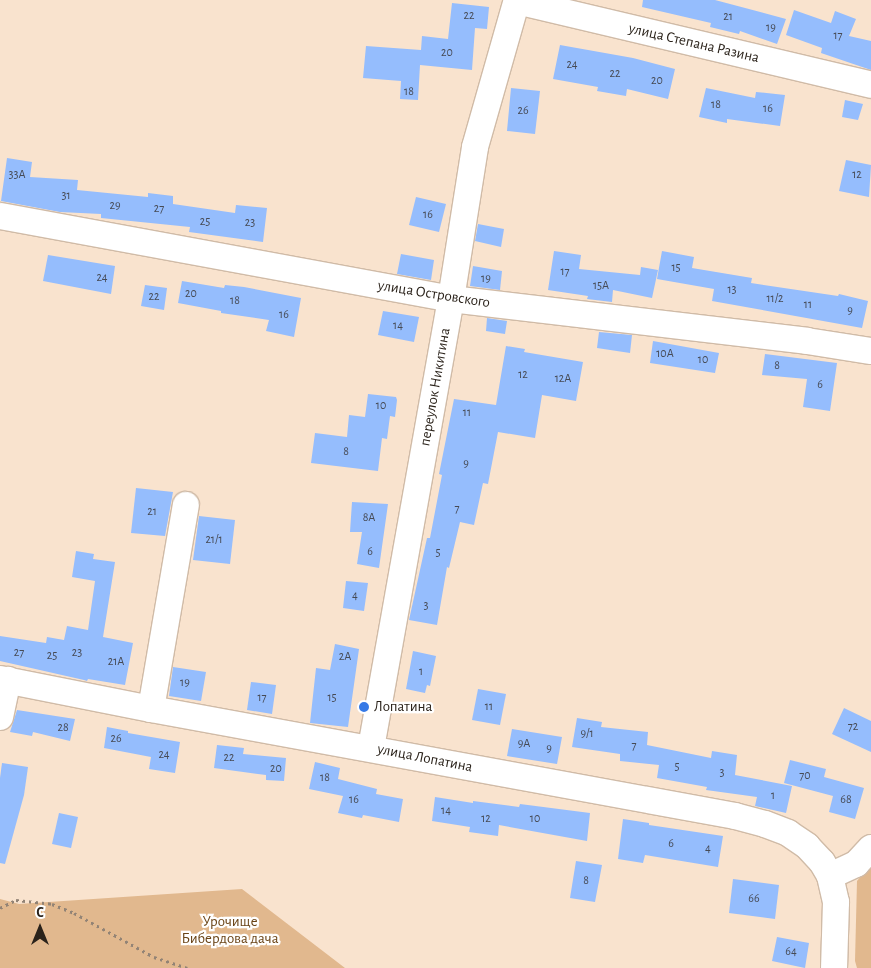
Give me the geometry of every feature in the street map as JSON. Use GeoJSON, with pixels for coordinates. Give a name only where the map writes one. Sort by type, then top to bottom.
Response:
{"type":"FeatureCollection","features":[{"type":"Feature","properties":{"kind":"street","name":"улица Степана Разина"},"geometry":{"type":"LineString","coordinates":[[517,1],[871,84]]}},
{"type":"Feature","properties":{"kind":"street","name":"переулок Никитина"},"geometry":{"type":"LineString","coordinates":[[372,748],[451,299],[475,148],[517,1]]}},
{"type":"Feature","properties":{"kind":"street","name":"улица Островского"},"geometry":{"type":"LineString","coordinates":[[0,216],[451,299],[807,341],[871,351]]}},
{"type":"Feature","properties":{"kind":"street"},"geometry":{"type":"LineString","coordinates":[[151,709],[186,505]]}},
{"type":"Feature","properties":{"kind":"street","name":"улица Лопатина"},"geometry":{"type":"LineString","coordinates":[[4,680],[151,709],[735,816],[788,832],[807,846],[822,862],[830,876]]}},
{"type":"Feature","properties":{"kind":"street"},"geometry":{"type":"LineString","coordinates":[[0,717],[4,680]]}},
{"type":"Feature","properties":{"kind":"street"},"geometry":{"type":"LineString","coordinates":[[834,968],[836,902],[830,876],[856,864],[871,848]]}},
{"type":"Feature","properties":{"kind":"path"},"geometry":{"type":"LineString","coordinates":[[0,908],[16,900],[52,904],[74,912],[154,957],[187,968]]}},
{"type":"Feature","properties":{"kind":"green space"},"geometry":{"type":"Polygon","coordinates":[[[871,864],[871,968],[857,968],[855,961],[857,881],[871,864]]]}},
{"type":"Feature","properties":{"kind":"green space","name":"Урочище Бибердова дача"},"geometry":{"type":"Polygon","coordinates":[[[242,889],[345,968],[0,968],[0,899],[19,904],[242,889]]]}},
{"type":"Feature","properties":{"kind":"building"},"geometry":{"type":"Polygon","coordinates":[[[643,0],[715,0],[786,19],[777,44],[740,31],[739,34],[710,27],[711,23],[642,7],[643,0]]]}},
{"type":"Feature","properties":{"kind":"building"},"geometry":{"type":"Polygon","coordinates":[[[452,3],[489,7],[487,29],[475,28],[472,70],[420,65],[418,100],[400,99],[401,81],[363,78],[366,46],[421,50],[422,36],[448,39],[452,3]]]}},
{"type":"Feature","properties":{"kind":"building"},"geometry":{"type":"Polygon","coordinates":[[[794,10],[831,23],[835,11],[856,19],[849,36],[871,41],[871,70],[821,53],[822,48],[786,35],[794,10]]]}},
{"type":"Feature","properties":{"kind":"building"},"geometry":{"type":"Polygon","coordinates":[[[560,45],[633,58],[675,69],[668,99],[627,89],[626,96],[597,91],[598,87],[553,79],[560,45]]]}},
{"type":"Feature","properties":{"kind":"building"},"geometry":{"type":"Polygon","coordinates":[[[511,88],[540,91],[535,134],[507,131],[511,88]]]}},
{"type":"Feature","properties":{"kind":"building"},"geometry":{"type":"Polygon","coordinates":[[[706,88],[755,98],[756,92],[785,95],[780,126],[727,119],[727,123],[699,117],[706,88]]]}},
{"type":"Feature","properties":{"kind":"building"},"geometry":{"type":"Polygon","coordinates":[[[845,100],[863,104],[858,120],[842,117],[845,100]]]}},
{"type":"Feature","properties":{"kind":"building"},"geometry":{"type":"Polygon","coordinates":[[[7,158],[32,162],[30,177],[78,180],[77,190],[148,197],[148,193],[173,196],[173,204],[235,213],[236,205],[267,208],[263,242],[189,232],[190,227],[101,218],[101,214],[60,212],[1,201],[7,158]]]}},
{"type":"Feature","properties":{"kind":"building"},"geometry":{"type":"Polygon","coordinates":[[[846,160],[871,165],[869,197],[839,191],[846,160]]]}},
{"type":"Feature","properties":{"kind":"building"},"geometry":{"type":"Polygon","coordinates":[[[416,197],[446,204],[439,232],[409,225],[416,197]]]}},
{"type":"Feature","properties":{"kind":"building"},"geometry":{"type":"Polygon","coordinates":[[[478,224],[504,229],[501,247],[475,241],[478,224]]]}},
{"type":"Feature","properties":{"kind":"building"},"geometry":{"type":"Polygon","coordinates":[[[554,251],[581,255],[579,269],[640,275],[641,267],[658,270],[652,298],[613,290],[612,302],[587,299],[588,296],[548,290],[554,251]]]}},
{"type":"Feature","properties":{"kind":"building"},"geometry":{"type":"Polygon","coordinates":[[[662,251],[694,257],[692,268],[752,278],[751,283],[838,296],[839,294],[868,301],[862,328],[712,301],[714,289],[657,279],[662,251]]]}},
{"type":"Feature","properties":{"kind":"building"},"geometry":{"type":"Polygon","coordinates":[[[401,254],[434,260],[431,280],[397,274],[401,254]]]}},
{"type":"Feature","properties":{"kind":"building"},"geometry":{"type":"Polygon","coordinates":[[[48,255],[115,266],[111,294],[43,281],[48,255]]]}},
{"type":"Feature","properties":{"kind":"building"},"geometry":{"type":"Polygon","coordinates":[[[473,266],[502,271],[500,290],[470,286],[473,266]]]}},
{"type":"Feature","properties":{"kind":"building"},"geometry":{"type":"Polygon","coordinates":[[[182,281],[224,288],[225,285],[244,287],[301,298],[294,337],[266,331],[269,320],[221,313],[221,311],[178,303],[182,281]]]}},
{"type":"Feature","properties":{"kind":"building"},"geometry":{"type":"Polygon","coordinates":[[[145,285],[167,288],[164,310],[141,306],[145,285]]]}},
{"type":"Feature","properties":{"kind":"building"},"geometry":{"type":"Polygon","coordinates":[[[383,311],[419,317],[414,342],[378,335],[383,311]]]}},
{"type":"Feature","properties":{"kind":"building"},"geometry":{"type":"Polygon","coordinates":[[[487,318],[507,321],[505,334],[486,331],[487,318]]]}},
{"type":"Feature","properties":{"kind":"building"},"geometry":{"type":"Polygon","coordinates":[[[599,332],[632,335],[630,353],[597,348],[599,332]]]}},
{"type":"Feature","properties":{"kind":"building"},"geometry":{"type":"Polygon","coordinates":[[[653,341],[719,353],[715,373],[650,363],[653,341]]]}},
{"type":"Feature","properties":{"kind":"building"},"geometry":{"type":"Polygon","coordinates":[[[506,346],[525,349],[524,352],[583,362],[576,401],[542,395],[535,438],[498,432],[488,484],[483,483],[474,525],[460,522],[449,568],[447,567],[437,625],[409,620],[427,538],[430,538],[442,475],[439,474],[454,399],[496,405],[506,346]]]}},
{"type":"Feature","properties":{"kind":"building"},"geometry":{"type":"Polygon","coordinates":[[[765,354],[837,363],[830,411],[803,407],[807,379],[762,375],[765,354]]]}},
{"type":"Feature","properties":{"kind":"building"},"geometry":{"type":"Polygon","coordinates":[[[368,394],[396,397],[397,400],[395,417],[390,416],[387,439],[382,438],[378,471],[311,463],[315,433],[347,437],[349,415],[365,417],[368,394]]]}},
{"type":"Feature","properties":{"kind":"building"},"geometry":{"type":"Polygon","coordinates":[[[136,488],[173,492],[165,536],[131,533],[136,488]]]}},
{"type":"Feature","properties":{"kind":"building"},"geometry":{"type":"Polygon","coordinates":[[[352,502],[388,504],[379,568],[357,564],[362,532],[350,532],[352,502]]]}},
{"type":"Feature","properties":{"kind":"building"},"geometry":{"type":"Polygon","coordinates":[[[199,516],[235,520],[230,564],[193,560],[199,516]]]}},
{"type":"Feature","properties":{"kind":"building"},"geometry":{"type":"Polygon","coordinates":[[[76,551],[94,554],[93,559],[115,562],[103,637],[133,643],[125,685],[88,679],[87,681],[0,661],[0,636],[46,643],[47,637],[64,640],[67,626],[88,630],[95,581],[72,577],[76,551]]]}},
{"type":"Feature","properties":{"kind":"building"},"geometry":{"type":"Polygon","coordinates":[[[346,581],[368,583],[364,611],[343,608],[346,581]]]}},
{"type":"Feature","properties":{"kind":"building"},"geometry":{"type":"Polygon","coordinates":[[[335,644],[359,649],[348,727],[310,723],[316,668],[330,670],[335,644]]]}},
{"type":"Feature","properties":{"kind":"building"},"geometry":{"type":"Polygon","coordinates":[[[413,651],[436,656],[430,686],[427,685],[425,693],[406,689],[413,651]]]}},
{"type":"Feature","properties":{"kind":"building"},"geometry":{"type":"Polygon","coordinates":[[[173,667],[206,672],[201,701],[169,696],[173,667]]]}},
{"type":"Feature","properties":{"kind":"building"},"geometry":{"type":"Polygon","coordinates":[[[251,682],[276,685],[272,714],[247,710],[251,682]]]}},
{"type":"Feature","properties":{"kind":"building"},"geometry":{"type":"Polygon","coordinates":[[[478,689],[506,694],[500,725],[472,720],[478,689]]]}},
{"type":"Feature","properties":{"kind":"building"},"geometry":{"type":"Polygon","coordinates":[[[844,708],[871,721],[871,752],[832,734],[844,708]]]}},
{"type":"Feature","properties":{"kind":"building"},"geometry":{"type":"Polygon","coordinates":[[[17,710],[75,719],[70,741],[33,732],[32,736],[10,732],[17,710]]]}},
{"type":"Feature","properties":{"kind":"building"},"geometry":{"type":"Polygon","coordinates":[[[577,718],[602,722],[601,727],[648,732],[647,745],[711,758],[712,751],[737,755],[735,775],[792,786],[786,813],[755,806],[757,797],[706,790],[707,787],[657,778],[659,765],[620,761],[620,754],[572,747],[577,718]]]}},
{"type":"Feature","properties":{"kind":"building"},"geometry":{"type":"Polygon","coordinates":[[[107,727],[128,731],[128,733],[180,742],[175,773],[149,769],[151,757],[104,748],[107,727]]]}},
{"type":"Feature","properties":{"kind":"building"},"geometry":{"type":"Polygon","coordinates":[[[512,729],[562,737],[557,764],[507,756],[512,729]]]}},
{"type":"Feature","properties":{"kind":"building"},"geometry":{"type":"Polygon","coordinates":[[[217,745],[244,748],[243,754],[286,758],[284,781],[266,780],[266,775],[214,768],[217,745]]]}},
{"type":"Feature","properties":{"kind":"building"},"geometry":{"type":"Polygon","coordinates":[[[790,760],[826,769],[824,777],[864,788],[855,819],[829,812],[833,796],[784,783],[790,760]]]}},
{"type":"Feature","properties":{"kind":"building"},"geometry":{"type":"Polygon","coordinates":[[[315,762],[340,768],[338,779],[377,789],[376,794],[403,799],[399,822],[363,815],[362,818],[338,813],[343,796],[309,789],[315,762]]]}},
{"type":"Feature","properties":{"kind":"building"},"geometry":{"type":"Polygon","coordinates":[[[2,763],[28,767],[24,795],[5,864],[0,863],[0,778],[2,763]]]}},
{"type":"Feature","properties":{"kind":"building"},"geometry":{"type":"Polygon","coordinates":[[[435,797],[473,803],[473,801],[519,807],[520,804],[590,813],[587,841],[499,825],[498,836],[469,832],[470,827],[432,821],[435,797]]]}},
{"type":"Feature","properties":{"kind":"building"},"geometry":{"type":"Polygon","coordinates":[[[59,813],[78,817],[71,848],[52,844],[59,813]]]}},
{"type":"Feature","properties":{"kind":"building"},"geometry":{"type":"Polygon","coordinates":[[[623,819],[649,823],[649,825],[723,836],[718,867],[645,855],[643,863],[618,859],[623,819]]]}},
{"type":"Feature","properties":{"kind":"building"},"geometry":{"type":"Polygon","coordinates":[[[576,861],[602,865],[595,902],[570,898],[576,861]]]}},
{"type":"Feature","properties":{"kind":"building"},"geometry":{"type":"Polygon","coordinates":[[[733,879],[779,885],[775,919],[729,913],[733,879]]]}},
{"type":"Feature","properties":{"kind":"building"},"geometry":{"type":"Polygon","coordinates":[[[777,937],[809,943],[805,968],[772,961],[777,937]]]}},
{"type":"Feature","properties":{"kind":"place","name":"Лопатина"},"geometry":{"type":"Point","coordinates":[364,707]}}]}
